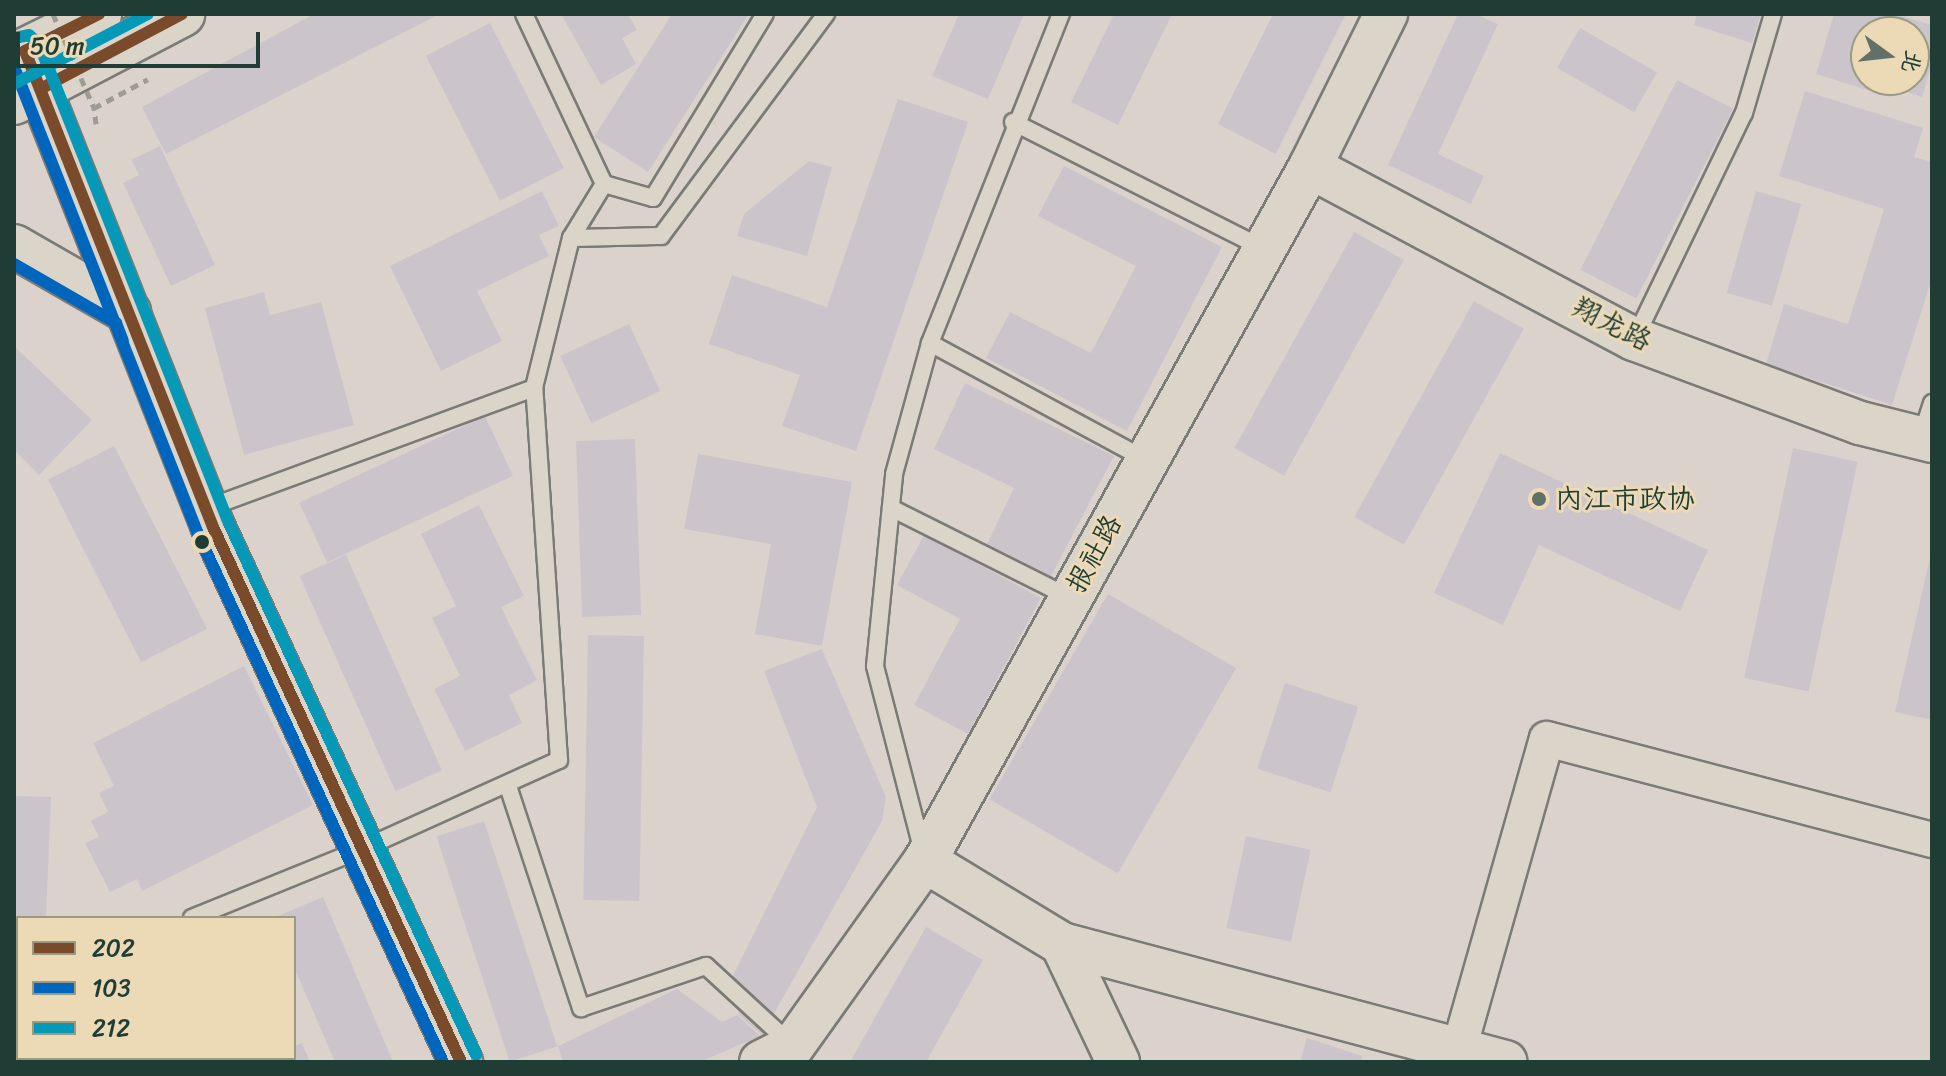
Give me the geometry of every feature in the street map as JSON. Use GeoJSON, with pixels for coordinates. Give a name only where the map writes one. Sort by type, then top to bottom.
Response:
{"type":"FeatureCollection","features":[{"type":"Feature","properties":{"kind":"main road"},"geometry":{"type":"LineString","coordinates":[[23,75],[99,14]]}},
{"type":"Feature","properties":{"kind":"main road"},"geometry":{"type":"LineString","coordinates":[[23,75],[182,14]]}},
{"type":"Feature","properties":{"kind":"street","name":"报社路"},"geometry":{"type":"LineString","coordinates":[[777,1054],[925,861],[1262,248],[1310,167],[1386,14]]}},
{"type":"Feature","properties":{"kind":"street"},"geometry":{"type":"LineString","coordinates":[[23,75],[129,312],[206,509],[461,1062]]}},
{"type":"Feature","properties":{"kind":"street","name":"翔龙路"},"geometry":{"type":"LineString","coordinates":[[1310,167],[1634,339],[1860,423],[1928,428]]}},
{"type":"Feature","properties":{"kind":"street"},"geometry":{"type":"LineString","coordinates":[[14,246],[129,312]]}},
{"type":"Feature","properties":{"kind":"street"},"geometry":{"type":"LineString","coordinates":[[1459,1049],[1547,739],[1932,840]]}},
{"type":"Feature","properties":{"kind":"street"},"geometry":{"type":"LineString","coordinates":[[925,861],[1062,944],[1506,1062]]}},
{"type":"Feature","properties":{"kind":"street"},"geometry":{"type":"LineString","coordinates":[[1062,944],[1118,1062]]}},
{"type":"Feature","properties":{"kind":"lane"},"geometry":{"type":"LineString","coordinates":[[524,14],[604,184],[653,198],[765,14]]}},
{"type":"Feature","properties":{"kind":"lane"},"geometry":{"type":"LineString","coordinates":[[571,238],[661,236],[826,14]]}},
{"type":"Feature","properties":{"kind":"lane"},"geometry":{"type":"LineString","coordinates":[[925,861],[875,666],[894,474],[930,343],[1013,122],[1061,14]]}},
{"type":"Feature","properties":{"kind":"lane"},"geometry":{"type":"LineString","coordinates":[[1634,339],[1744,113],[1773,14]]}},
{"type":"Feature","properties":{"kind":"lane"},"geometry":{"type":"LineString","coordinates":[[1013,122],[1262,248]]}},
{"type":"Feature","properties":{"kind":"lane"},"geometry":{"type":"LineString","coordinates":[[197,916],[362,849],[508,786],[559,760],[534,388],[571,238],[604,184]]}},
{"type":"Feature","properties":{"kind":"lane"},"geometry":{"type":"LineString","coordinates":[[930,343],[1146,460]]}},
{"type":"Feature","properties":{"kind":"lane"},"geometry":{"type":"LineString","coordinates":[[206,509],[534,388]]}},
{"type":"Feature","properties":{"kind":"lane"},"geometry":{"type":"LineString","coordinates":[[891,508],[1069,597]]}},
{"type":"Feature","properties":{"kind":"lane"},"geometry":{"type":"LineString","coordinates":[[508,786],[581,1008],[706,966],[777,1054]]}},
{"type":"Feature","properties":{"kind":"path"},"geometry":{"type":"LineString","coordinates":[[53,14],[94,108],[158,73]]}},
{"type":"Feature","properties":{"kind":"building"},"geometry":{"type":"Polygon","coordinates":[[[314,14],[440,14],[166,154],[142,107],[314,14]]]}},
{"type":"Feature","properties":{"kind":"building"},"geometry":{"type":"Polygon","coordinates":[[[561,14],[628,14],[637,30],[622,38],[636,64],[601,85],[561,14]]]}},
{"type":"Feature","properties":{"kind":"building"},"geometry":{"type":"Polygon","coordinates":[[[672,14],[749,14],[648,172],[594,137],[672,14]]]}},
{"type":"Feature","properties":{"kind":"building"},"geometry":{"type":"Polygon","coordinates":[[[959,14],[1024,14],[988,99],[932,76],[959,14]]]}},
{"type":"Feature","properties":{"kind":"building"},"geometry":{"type":"Polygon","coordinates":[[[1114,14],[1172,14],[1118,125],[1071,102],[1114,14]]]}},
{"type":"Feature","properties":{"kind":"building"},"geometry":{"type":"Polygon","coordinates":[[[1273,14],[1346,14],[1276,154],[1218,124],[1273,14]]]}},
{"type":"Feature","properties":{"kind":"building"},"geometry":{"type":"Polygon","coordinates":[[[1458,14],[1475,14],[1498,24],[1438,154],[1484,176],[1471,204],[1388,165],[1458,14]]]}},
{"type":"Feature","properties":{"kind":"building"},"geometry":{"type":"Polygon","coordinates":[[[1697,14],[1761,14],[1752,43],[1694,25],[1697,14]]]}},
{"type":"Feature","properties":{"kind":"building"},"geometry":{"type":"Polygon","coordinates":[[[1834,14],[1903,16],[1850,16],[1850,85],[1816,74],[1834,14]]]}},
{"type":"Feature","properties":{"kind":"building"},"geometry":{"type":"Polygon","coordinates":[[[490,23],[564,168],[500,201],[426,56],[490,23]]]}},
{"type":"Feature","properties":{"kind":"building"},"geometry":{"type":"Polygon","coordinates":[[[1930,24],[1932,25],[1930,70],[1930,24]]]}},
{"type":"Feature","properties":{"kind":"building"},"geometry":{"type":"Polygon","coordinates":[[[1580,28],[1657,72],[1634,112],[1557,68],[1580,28]]]}},
{"type":"Feature","properties":{"kind":"building"},"geometry":{"type":"Polygon","coordinates":[[[1677,80],[1733,109],[1636,298],[1580,270],[1677,80]]]}},
{"type":"Feature","properties":{"kind":"building"},"geometry":{"type":"Polygon","coordinates":[[[1805,91],[1923,128],[1914,157],[1932,162],[1932,278],[1892,405],[1766,364],[1784,304],[1848,324],[1884,209],[1779,176],[1805,91]]]}},
{"type":"Feature","properties":{"kind":"building"},"geometry":{"type":"Polygon","coordinates":[[[898,99],[968,122],[856,451],[782,426],[800,375],[709,344],[732,275],[827,307],[898,99]]]}},
{"type":"Feature","properties":{"kind":"building"},"geometry":{"type":"Polygon","coordinates":[[[160,146],[215,265],[171,286],[123,183],[139,175],[131,160],[160,146]]]}},
{"type":"Feature","properties":{"kind":"building"},"geometry":{"type":"Polygon","coordinates":[[[809,161],[832,167],[807,256],[737,236],[744,214],[809,161]]]}},
{"type":"Feature","properties":{"kind":"building"},"geometry":{"type":"Polygon","coordinates":[[[1064,166],[1222,247],[1127,431],[986,358],[1010,312],[1091,353],[1136,266],[1038,216],[1064,166]]]}},
{"type":"Feature","properties":{"kind":"building"},"geometry":{"type":"Polygon","coordinates":[[[542,191],[559,226],[539,235],[549,256],[477,291],[502,341],[441,371],[390,266],[542,191]]]}},
{"type":"Feature","properties":{"kind":"building"},"geometry":{"type":"Polygon","coordinates":[[[1756,191],[1801,204],[1772,306],[1727,293],[1756,191]]]}},
{"type":"Feature","properties":{"kind":"building"},"geometry":{"type":"Polygon","coordinates":[[[1354,232],[1404,260],[1284,476],[1234,448],[1354,232]]]}},
{"type":"Feature","properties":{"kind":"building"},"geometry":{"type":"Polygon","coordinates":[[[264,292],[270,315],[321,302],[354,425],[244,455],[205,308],[264,292]]]}},
{"type":"Feature","properties":{"kind":"building"},"geometry":{"type":"Polygon","coordinates":[[[1474,301],[1524,329],[1404,545],[1354,517],[1474,301]]]}},
{"type":"Feature","properties":{"kind":"building"},"geometry":{"type":"Polygon","coordinates":[[[629,324],[660,391],[591,423],[560,356],[629,324]]]}},
{"type":"Feature","properties":{"kind":"building"},"geometry":{"type":"Polygon","coordinates":[[[14,346],[92,420],[39,475],[14,450],[14,346]]]}},
{"type":"Feature","properties":{"kind":"building"},"geometry":{"type":"Polygon","coordinates":[[[965,383],[1114,456],[1051,576],[987,544],[1014,488],[934,449],[965,383]]]}},
{"type":"Feature","properties":{"kind":"building"},"geometry":{"type":"Polygon","coordinates":[[[485,416],[513,476],[327,562],[299,503],[485,416]]]}},
{"type":"Feature","properties":{"kind":"building"},"geometry":{"type":"Polygon","coordinates":[[[635,439],[641,615],[582,617],[576,441],[635,439]]]}},
{"type":"Feature","properties":{"kind":"building"},"geometry":{"type":"Polygon","coordinates":[[[114,446],[207,629],[141,662],[48,480],[114,446]]]}},
{"type":"Feature","properties":{"kind":"building"},"geometry":{"type":"Polygon","coordinates":[[[1793,448],[1858,462],[1809,692],[1744,678],[1793,448]]]}},
{"type":"Feature","properties":{"kind":"building","name":"内江市政协"},"geometry":{"type":"Polygon","coordinates":[[[1500,453],[1708,550],[1680,611],[1539,545],[1503,625],[1434,593],[1500,453]]]}},
{"type":"Feature","properties":{"kind":"building"},"geometry":{"type":"Polygon","coordinates":[[[698,454],[852,482],[822,646],[755,634],[771,544],[684,529],[698,454]]]}},
{"type":"Feature","properties":{"kind":"building"},"geometry":{"type":"Polygon","coordinates":[[[479,505],[524,596],[501,607],[537,680],[509,695],[522,723],[465,751],[434,689],[460,676],[432,618],[456,606],[421,534],[479,505]]]}},
{"type":"Feature","properties":{"kind":"building"},"geometry":{"type":"Polygon","coordinates":[[[924,535],[1041,598],[968,734],[914,705],[960,619],[897,585],[924,535]]]}},
{"type":"Feature","properties":{"kind":"building"},"geometry":{"type":"Polygon","coordinates":[[[1932,553],[1932,720],[1895,712],[1932,553]]]}},
{"type":"Feature","properties":{"kind":"building"},"geometry":{"type":"Polygon","coordinates":[[[346,555],[442,771],[395,791],[299,576],[346,555]]]}},
{"type":"Feature","properties":{"kind":"building"},"geometry":{"type":"Polygon","coordinates":[[[1108,594],[1236,668],[1118,873],[990,799],[1108,594]]]}},
{"type":"Feature","properties":{"kind":"building"},"geometry":{"type":"Polygon","coordinates":[[[588,635],[644,636],[639,901],[583,900],[588,635]]]}},
{"type":"Feature","properties":{"kind":"building"},"geometry":{"type":"Polygon","coordinates":[[[822,649],[886,797],[882,821],[762,1035],[738,1014],[750,993],[731,980],[817,807],[764,671],[822,649]]]}},
{"type":"Feature","properties":{"kind":"building"},"geometry":{"type":"Polygon","coordinates":[[[244,666],[313,805],[142,891],[137,879],[110,892],[85,843],[99,837],[91,821],[108,812],[99,793],[114,786],[93,743],[244,666]]]}},
{"type":"Feature","properties":{"kind":"building"},"geometry":{"type":"Polygon","coordinates":[[[1285,683],[1358,707],[1330,792],[1257,769],[1285,683]]]}},
{"type":"Feature","properties":{"kind":"building"},"geometry":{"type":"Polygon","coordinates":[[[14,796],[51,797],[46,916],[16,916],[14,796]]]}},
{"type":"Feature","properties":{"kind":"building"},"geometry":{"type":"Polygon","coordinates":[[[484,821],[557,1046],[510,1062],[436,836],[484,821]]]}},
{"type":"Feature","properties":{"kind":"building"},"geometry":{"type":"Polygon","coordinates":[[[1246,836],[1311,850],[1291,942],[1226,928],[1246,836]]]}},
{"type":"Feature","properties":{"kind":"building"},"geometry":{"type":"Polygon","coordinates":[[[323,897],[393,1062],[335,1062],[296,972],[296,916],[278,916],[323,897]]]}},
{"type":"Feature","properties":{"kind":"building"},"geometry":{"type":"Polygon","coordinates":[[[926,927],[983,960],[926,1062],[850,1062],[926,927]]]}},
{"type":"Feature","properties":{"kind":"building"},"geometry":{"type":"Polygon","coordinates":[[[677,989],[722,1022],[737,1015],[760,1036],[700,1062],[563,1062],[558,1046],[677,989]]]}},
{"type":"Feature","properties":{"kind":"building"},"geometry":{"type":"Polygon","coordinates":[[[1307,1038],[1362,1056],[1361,1062],[1300,1062],[1307,1038]]]}},
{"type":"Feature","properties":{"kind":"building"},"geometry":{"type":"Polygon","coordinates":[[[302,1043],[310,1062],[258,1062],[296,1060],[296,1045],[302,1043]]]}},
{"type":"Feature","properties":{"kind":"transit line","name":"202"},"geometry":{"type":"LineString","coordinates":[[99,14],[25,51],[213,527],[461,1062]]}},
{"type":"Feature","properties":{"kind":"transit line","name":"212"},"geometry":{"type":"LineString","coordinates":[[14,84],[148,14]]}},
{"type":"Feature","properties":{"kind":"transit line","name":"202"},"geometry":{"type":"LineString","coordinates":[[44,87],[182,14]]}},
{"type":"Feature","properties":{"kind":"transit line","name":"212"},"geometry":{"type":"LineString","coordinates":[[14,38],[29,35],[39,44],[228,521],[476,1055]]}},
{"type":"Feature","properties":{"kind":"transit line","name":"103"},"geometry":{"type":"LineString","coordinates":[[16,72],[198,534],[443,1062]]}},
{"type":"Feature","properties":{"kind":"transit line","name":"103"},"geometry":{"type":"LineString","coordinates":[[14,264],[116,323],[123,341]]}},
{"type":"Feature","properties":{"kind":"place","name":"内江市政协"},"geometry":{"type":"Point","coordinates":[1539,499]}}]}
